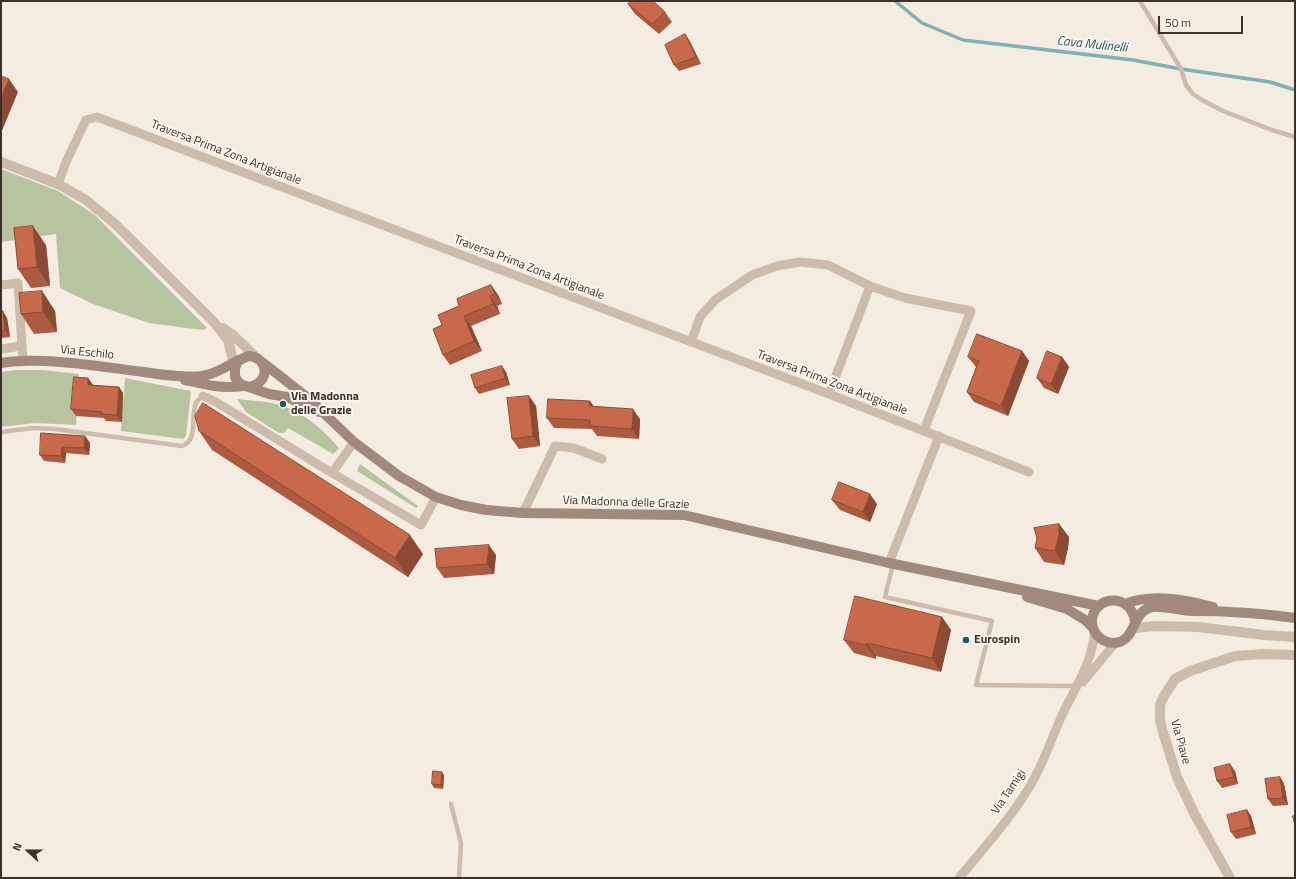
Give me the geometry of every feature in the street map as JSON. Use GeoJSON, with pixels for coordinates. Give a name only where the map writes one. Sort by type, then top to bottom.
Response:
{"type":"FeatureCollection","features":[{"type":"Feature","properties":{"kind":"main road"},"geometry":{"type":"LineString","coordinates":[[248,356],[260,361],[264,367],[264,376],[258,384],[228,388],[211,386],[169,376],[202,376],[237,363],[248,356]]}},
{"type":"Feature","properties":{"kind":"main road","name":"Via Eschilo"},"geometry":{"type":"LineString","coordinates":[[1,363],[23,361],[70,363],[169,376]]}},
{"type":"Feature","properties":{"kind":"main road","name":"Via Madonna delle Grazie"},"geometry":{"type":"LineString","coordinates":[[260,361],[308,398],[354,442],[399,476],[436,497],[461,505],[486,510],[523,513],[684,515],[891,563],[950,575]]}},
{"type":"Feature","properties":{"kind":"main road"},"geometry":{"type":"LineString","coordinates":[[237,363],[234,372],[237,381],[269,394],[287,397],[325,415]]}},
{"type":"Feature","properties":{"kind":"main road"},"geometry":{"type":"LineString","coordinates":[[950,575],[1099,606]]}},
{"type":"Feature","properties":{"kind":"main road"},"geometry":{"type":"LineString","coordinates":[[950,575],[1067,609],[1085,620],[1098,636],[1106,641],[1116,642],[1126,638],[1141,613],[1152,607],[1295,618]]}},
{"type":"Feature","properties":{"kind":"main road"},"geometry":{"type":"LineString","coordinates":[[1125,604],[1136,599],[1149,597],[1196,603],[1232,612]]}},
{"type":"Feature","properties":{"kind":"main road"},"geometry":{"type":"LineString","coordinates":[[1094,630],[1093,616],[1099,606],[1112,600],[1119,601],[1130,608],[1134,615],[1134,625]]}},
{"type":"Feature","properties":{"kind":"street","name":"Traversa Prima Zona Artigianale"},"geometry":{"type":"LineString","coordinates":[[58,184],[66,162],[86,120],[97,117],[924,430],[1028,472]]}},
{"type":"Feature","properties":{"kind":"street"},"geometry":{"type":"LineString","coordinates":[[1,162],[58,184],[86,200],[114,222],[213,321],[228,340],[237,363]]}},
{"type":"Feature","properties":{"kind":"street"},"geometry":{"type":"LineString","coordinates":[[691,342],[700,317],[715,300],[752,275],[777,266],[800,262],[828,265],[870,286],[904,298],[971,311],[924,430]]}},
{"type":"Feature","properties":{"kind":"street"},"geometry":{"type":"LineString","coordinates":[[1,285],[18,283],[23,361]]}},
{"type":"Feature","properties":{"kind":"street"},"geometry":{"type":"LineString","coordinates":[[829,394],[870,286]]}},
{"type":"Feature","properties":{"kind":"street"},"geometry":{"type":"LineString","coordinates":[[213,321],[233,335],[260,361]]}},
{"type":"Feature","properties":{"kind":"street"},"geometry":{"type":"LineString","coordinates":[[1,349],[22,346]]}},
{"type":"Feature","properties":{"kind":"street"},"geometry":{"type":"LineString","coordinates":[[203,396],[216,402],[332,473],[421,525],[436,497]]}},
{"type":"Feature","properties":{"kind":"street"},"geometry":{"type":"LineString","coordinates":[[891,563],[939,436]]}},
{"type":"Feature","properties":{"kind":"street"},"geometry":{"type":"LineString","coordinates":[[332,473],[354,442]]}},
{"type":"Feature","properties":{"kind":"street"},"geometry":{"type":"LineString","coordinates":[[523,513],[555,446],[574,448],[602,459]]}},
{"type":"Feature","properties":{"kind":"street"},"geometry":{"type":"LineString","coordinates":[[1134,625],[1198,626],[1264,635],[1295,637]]}},
{"type":"Feature","properties":{"kind":"street"},"geometry":{"type":"LineString","coordinates":[[1076,689],[1093,649],[1094,630]]}},
{"type":"Feature","properties":{"kind":"street"},"geometry":{"type":"LineString","coordinates":[[1076,689],[1116,642]]}},
{"type":"Feature","properties":{"kind":"street","name":"Via Piave"},"geometry":{"type":"LineString","coordinates":[[1230,878],[1195,815],[1177,777],[1162,729],[1160,705],[1175,679],[1190,671],[1235,656],[1264,654],[1295,655]]}},
{"type":"Feature","properties":{"kind":"street","name":"Via Tamigi"},"geometry":{"type":"LineString","coordinates":[[960,878],[1020,801],[1031,784],[1076,689]]}},
{"type":"Feature","properties":{"kind":"lane"},"geometry":{"type":"LineString","coordinates":[[1140,1],[1181,69],[1186,85],[1193,94],[1223,111],[1272,130],[1295,137]]}},
{"type":"Feature","properties":{"kind":"lane"},"geometry":{"type":"LineString","coordinates":[[1,432],[33,428],[48,429],[182,446],[186,445],[191,438],[196,402],[203,396]]}},
{"type":"Feature","properties":{"kind":"lane"},"geometry":{"type":"LineString","coordinates":[[891,563],[885,596],[992,621],[976,685],[1071,686],[1076,689]]}},
{"type":"Feature","properties":{"kind":"lane"},"geometry":{"type":"LineString","coordinates":[[451,804],[461,843],[459,878]]}},
{"type":"Feature","properties":{"kind":"green space"},"geometry":{"type":"Polygon","coordinates":[[[1,169],[58,191],[95,215],[207,328],[202,330],[149,323],[93,304],[60,288],[56,234],[1,242],[1,169]]]}},
{"type":"Feature","properties":{"kind":"green space"},"geometry":{"type":"Polygon","coordinates":[[[17,370],[43,370],[79,374],[76,425],[35,423],[1,427],[1,372],[17,370]]]}},
{"type":"Feature","properties":{"kind":"green space"},"geometry":{"type":"Polygon","coordinates":[[[125,378],[191,391],[186,436],[183,439],[121,431],[125,378]]]}},
{"type":"Feature","properties":{"kind":"green space"},"geometry":{"type":"Polygon","coordinates":[[[237,399],[270,403],[289,408],[312,422],[339,448],[333,454],[288,428],[284,433],[279,433],[246,412],[237,399]]]}},
{"type":"Feature","properties":{"kind":"green space"},"geometry":{"type":"Polygon","coordinates":[[[360,464],[418,506],[416,508],[357,471],[360,464]]]}},
{"type":"Feature","properties":{"kind":"building"},"geometry":{"type":"Polygon","coordinates":[[[631,1],[653,1],[665,12],[652,24],[628,4],[631,1]]]}},
{"type":"Feature","properties":{"kind":"building"},"geometry":{"type":"Polygon","coordinates":[[[685,34],[696,57],[674,65],[665,45],[685,34]]]}},
{"type":"Feature","properties":{"kind":"building"},"geometry":{"type":"Polygon","coordinates":[[[1,76],[9,79],[1,98],[1,76]]]}},
{"type":"Feature","properties":{"kind":"building"},"geometry":{"type":"Polygon","coordinates":[[[33,226],[37,267],[18,269],[14,228],[33,226]]]}},
{"type":"Feature","properties":{"kind":"building"},"geometry":{"type":"Polygon","coordinates":[[[491,285],[495,294],[490,296],[493,304],[464,316],[474,341],[443,355],[433,329],[442,325],[438,315],[459,306],[457,299],[491,285]]]}},
{"type":"Feature","properties":{"kind":"building"},"geometry":{"type":"Polygon","coordinates":[[[42,291],[43,312],[21,314],[19,293],[42,291]]]}},
{"type":"Feature","properties":{"kind":"building"},"geometry":{"type":"Polygon","coordinates":[[[1,311],[3,311],[5,330],[1,330],[1,311]]]}},
{"type":"Feature","properties":{"kind":"building"},"geometry":{"type":"Polygon","coordinates":[[[977,334],[1022,351],[1001,406],[967,392],[979,361],[968,357],[977,334]]]}},
{"type":"Feature","properties":{"kind":"building"},"geometry":{"type":"Polygon","coordinates":[[[1047,351],[1062,357],[1051,384],[1037,378],[1047,351]]]}},
{"type":"Feature","properties":{"kind":"building"},"geometry":{"type":"Polygon","coordinates":[[[502,366],[505,378],[475,388],[471,375],[502,366]]]}},
{"type":"Feature","properties":{"kind":"building"},"geometry":{"type":"Polygon","coordinates":[[[74,377],[88,378],[88,385],[119,387],[117,415],[71,409],[74,377]]]}},
{"type":"Feature","properties":{"kind":"building"},"geometry":{"type":"Polygon","coordinates":[[[529,396],[533,436],[512,439],[507,398],[529,396]]]}},
{"type":"Feature","properties":{"kind":"building"},"geometry":{"type":"Polygon","coordinates":[[[548,399],[590,401],[589,406],[633,409],[632,429],[590,426],[590,420],[547,418],[548,399]]]}},
{"type":"Feature","properties":{"kind":"building"},"geometry":{"type":"Polygon","coordinates":[[[203,403],[410,535],[395,558],[199,431],[195,416],[203,403]]]}},
{"type":"Feature","properties":{"kind":"building"},"geometry":{"type":"Polygon","coordinates":[[[41,433],[85,436],[84,448],[62,447],[61,456],[40,455],[41,433]]]}},
{"type":"Feature","properties":{"kind":"building"},"geometry":{"type":"Polygon","coordinates":[[[839,482],[870,494],[863,512],[832,500],[839,482]]]}},
{"type":"Feature","properties":{"kind":"building"},"geometry":{"type":"Polygon","coordinates":[[[1059,524],[1059,535],[1055,551],[1035,548],[1037,538],[1034,528],[1059,524]]]}},
{"type":"Feature","properties":{"kind":"building"},"geometry":{"type":"Polygon","coordinates":[[[489,545],[487,564],[437,568],[435,549],[489,545]]]}},
{"type":"Feature","properties":{"kind":"building"},"geometry":{"type":"Polygon","coordinates":[[[855,596],[942,617],[932,658],[867,643],[866,645],[844,640],[855,596]]]}},
{"type":"Feature","properties":{"kind":"building"},"geometry":{"type":"Polygon","coordinates":[[[1230,764],[1234,777],[1217,781],[1214,768],[1230,764]]]}},
{"type":"Feature","properties":{"kind":"building"},"geometry":{"type":"Polygon","coordinates":[[[433,771],[442,772],[441,785],[432,784],[433,771]]]}},
{"type":"Feature","properties":{"kind":"building"},"geometry":{"type":"Polygon","coordinates":[[[1280,777],[1283,798],[1268,799],[1265,779],[1280,777]]]}},
{"type":"Feature","properties":{"kind":"building"},"geometry":{"type":"Polygon","coordinates":[[[1247,810],[1251,827],[1231,832],[1227,815],[1247,810]]]}},
{"type":"Feature","properties":{"kind":"waterway","name":"Cava Mulinelli"},"geometry":{"type":"LineString","coordinates":[[895,1],[922,23],[963,40],[1133,60],[1181,69],[1270,82],[1295,90]]}},
{"type":"Feature","properties":{"kind":"place","name":"Via Madonna delle Grazie"},"geometry":{"type":"Point","coordinates":[283,404]}},
{"type":"Feature","properties":{"kind":"place","name":"Eurospin"},"geometry":{"type":"Point","coordinates":[966,640]}}]}
